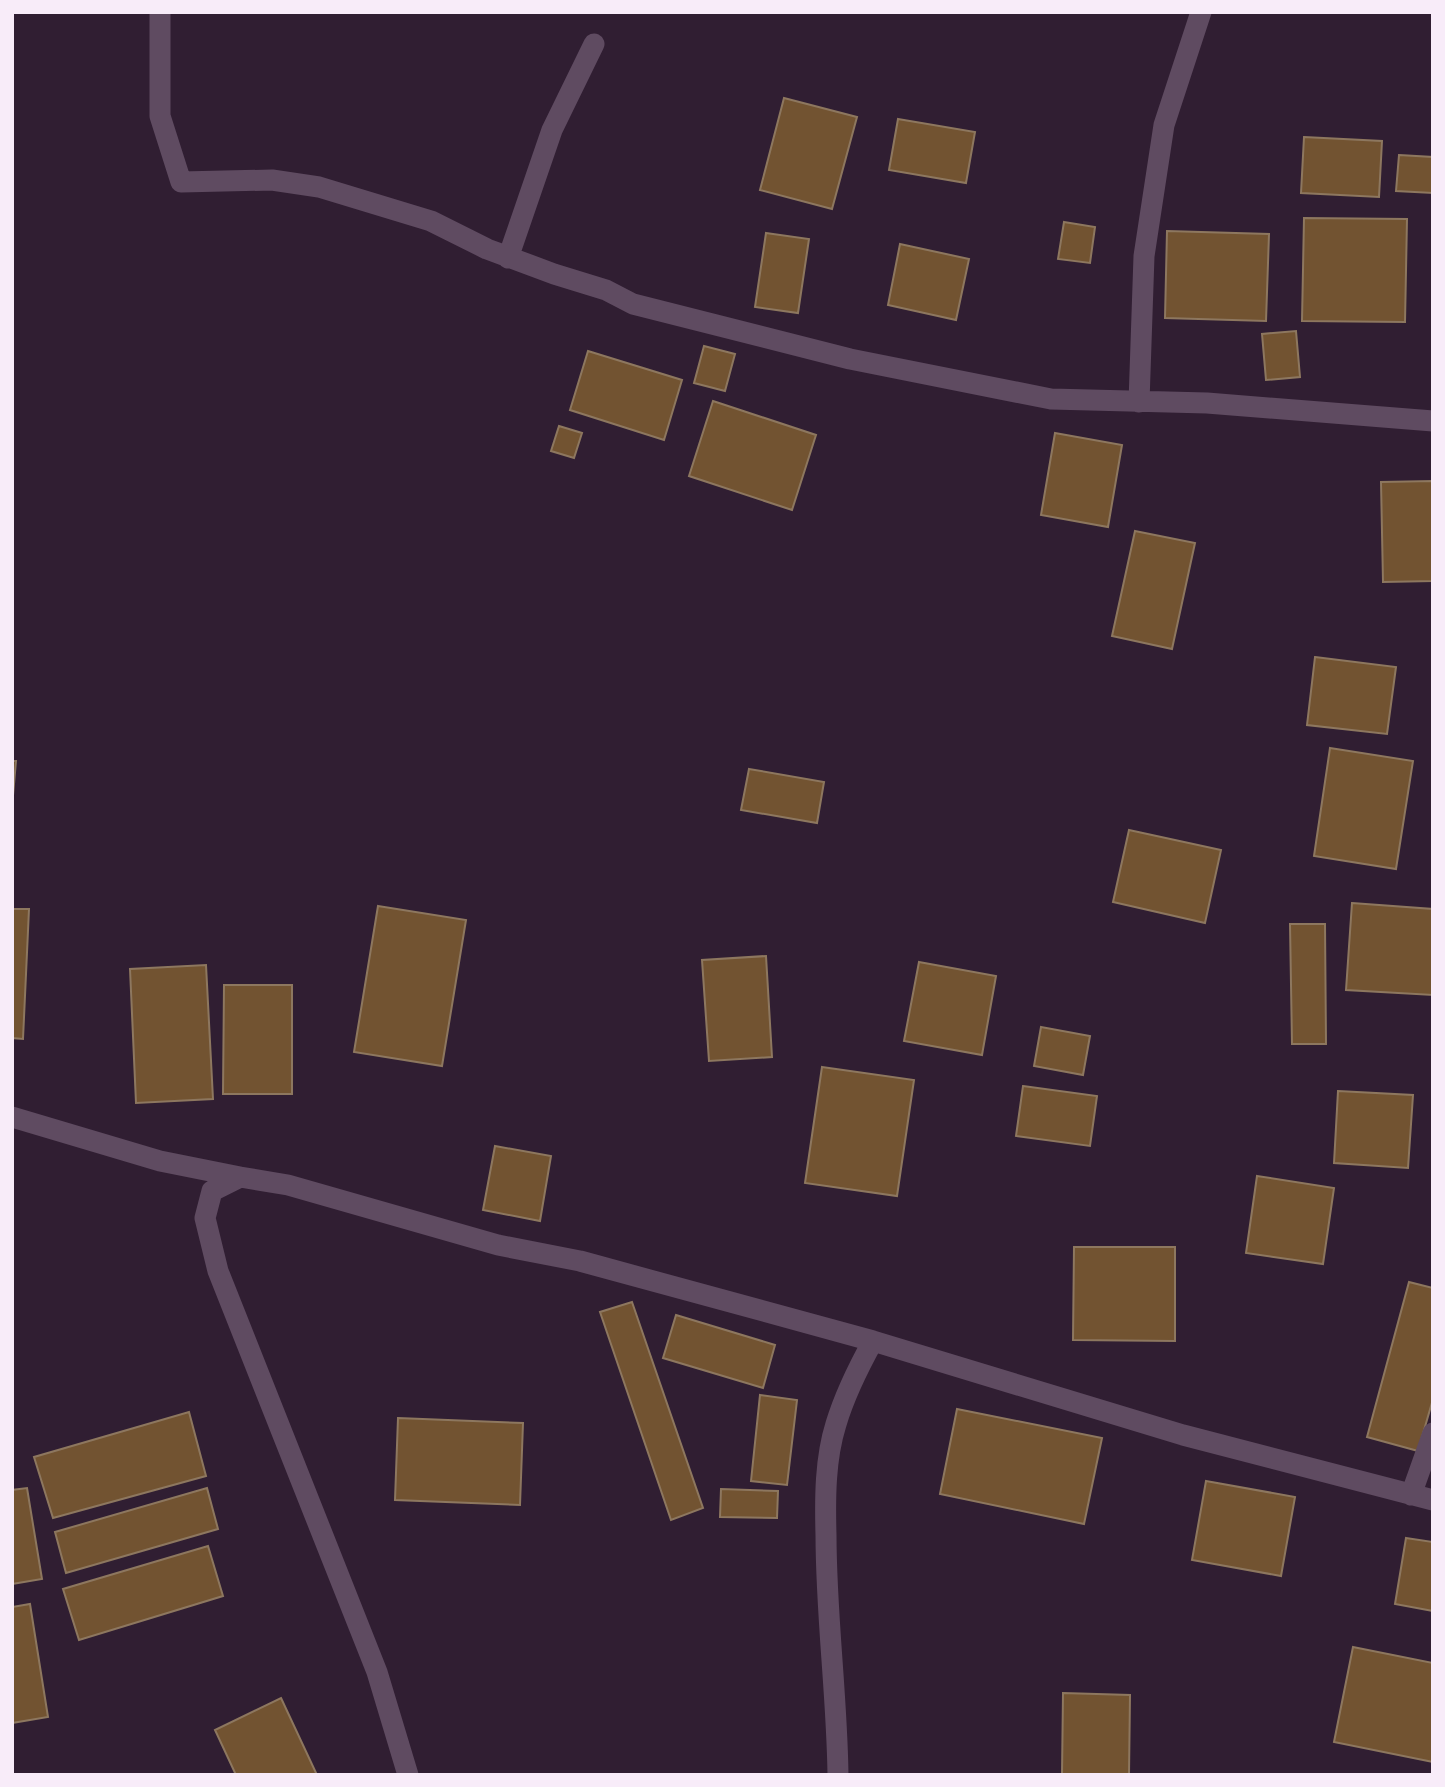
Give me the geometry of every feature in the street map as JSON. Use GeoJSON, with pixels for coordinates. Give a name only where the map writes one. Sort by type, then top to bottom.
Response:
{"type":"FeatureCollection","features":[{"type":"Feature","properties":{"kind":"street"},"geometry":{"type":"LineString","coordinates":[[160,12],[160,116],[181,182],[272,180],[319,187],[431,221],[508,257],[606,290],[633,304],[850,359],[1051,399],[1207,403],[1433,421]]}},
{"type":"Feature","properties":{"kind":"street"},"geometry":{"type":"LineString","coordinates":[[1139,402],[1144,256],[1164,124],[1201,12]]}},
{"type":"Feature","properties":{"kind":"street"},"geometry":{"type":"LineString","coordinates":[[508,257],[552,130],[594,44]]}},
{"type":"Feature","properties":{"kind":"street"},"geometry":{"type":"LineString","coordinates":[[12,1117],[160,1161],[288,1185],[498,1245],[580,1261],[873,1341],[1183,1435],[1433,1500]]}},
{"type":"Feature","properties":{"kind":"street"},"geometry":{"type":"LineString","coordinates":[[240,1177],[212,1191],[205,1218],[218,1271],[377,1672],[408,1775]]}},
{"type":"Feature","properties":{"kind":"street"},"geometry":{"type":"LineString","coordinates":[[838,1775],[837,1727],[826,1598],[825,1486],[835,1426],[851,1380],[873,1341]]}},
{"type":"Feature","properties":{"kind":"street"},"geometry":{"type":"LineString","coordinates":[[1410,1495],[1433,1433]]}},
{"type":"Feature","properties":{"kind":"building"},"geometry":{"type":"Polygon","coordinates":[[[784,98],[857,117],[832,209],[760,190],[784,98]]]}},
{"type":"Feature","properties":{"kind":"building"},"geometry":{"type":"Polygon","coordinates":[[[898,119],[975,132],[966,183],[889,170],[898,119]]]}},
{"type":"Feature","properties":{"kind":"building"},"geometry":{"type":"Polygon","coordinates":[[[1304,137],[1382,141],[1379,197],[1301,193],[1304,137]]]}},
{"type":"Feature","properties":{"kind":"building"},"geometry":{"type":"Polygon","coordinates":[[[1399,155],[1433,157],[1433,193],[1396,191],[1399,155]]]}},
{"type":"Feature","properties":{"kind":"building"},"geometry":{"type":"Polygon","coordinates":[[[1304,218],[1407,219],[1405,322],[1302,321],[1304,218]]]}},
{"type":"Feature","properties":{"kind":"building"},"geometry":{"type":"Polygon","coordinates":[[[1064,222],[1095,227],[1090,263],[1058,259],[1064,222]]]}},
{"type":"Feature","properties":{"kind":"building"},"geometry":{"type":"Polygon","coordinates":[[[1167,231],[1269,234],[1266,321],[1165,318],[1167,231]]]}},
{"type":"Feature","properties":{"kind":"building"},"geometry":{"type":"Polygon","coordinates":[[[766,233],[809,239],[798,313],[755,307],[766,233]]]}},
{"type":"Feature","properties":{"kind":"building"},"geometry":{"type":"Polygon","coordinates":[[[900,244],[969,259],[956,320],[888,305],[900,244]]]}},
{"type":"Feature","properties":{"kind":"building"},"geometry":{"type":"Polygon","coordinates":[[[1296,331],[1300,377],[1266,380],[1262,334],[1296,331]]]}},
{"type":"Feature","properties":{"kind":"building"},"geometry":{"type":"Polygon","coordinates":[[[704,346],[735,354],[725,391],[694,383],[704,346]]]}},
{"type":"Feature","properties":{"kind":"building"},"geometry":{"type":"Polygon","coordinates":[[[588,351],[682,380],[664,440],[570,410],[588,351]]]}},
{"type":"Feature","properties":{"kind":"building"},"geometry":{"type":"Polygon","coordinates":[[[713,401],[816,435],[792,510],[689,476],[713,401]]]}},
{"type":"Feature","properties":{"kind":"building"},"geometry":{"type":"Polygon","coordinates":[[[559,426],[582,433],[574,458],[551,451],[559,426]]]}},
{"type":"Feature","properties":{"kind":"building"},"geometry":{"type":"Polygon","coordinates":[[[1055,433],[1122,445],[1108,527],[1041,515],[1055,433]]]}},
{"type":"Feature","properties":{"kind":"building"},"geometry":{"type":"Polygon","coordinates":[[[1433,481],[1433,581],[1383,582],[1381,482],[1433,481]]]}},
{"type":"Feature","properties":{"kind":"building"},"geometry":{"type":"Polygon","coordinates":[[[1135,531],[1195,543],[1172,649],[1112,636],[1135,531]]]}},
{"type":"Feature","properties":{"kind":"building"},"geometry":{"type":"Polygon","coordinates":[[[1315,657],[1396,667],[1387,734],[1307,725],[1315,657]]]}},
{"type":"Feature","properties":{"kind":"building"},"geometry":{"type":"Polygon","coordinates":[[[1330,748],[1413,761],[1396,869],[1314,856],[1330,748]]]}},
{"type":"Feature","properties":{"kind":"building"},"geometry":{"type":"Polygon","coordinates":[[[12,761],[16,761],[12,807],[12,761]]]}},
{"type":"Feature","properties":{"kind":"building"},"geometry":{"type":"Polygon","coordinates":[[[749,769],[824,782],[817,823],[741,810],[749,769]]]}},
{"type":"Feature","properties":{"kind":"building"},"geometry":{"type":"Polygon","coordinates":[[[1129,830],[1221,850],[1205,923],[1113,902],[1129,830]]]}},
{"type":"Feature","properties":{"kind":"building"},"geometry":{"type":"Polygon","coordinates":[[[1352,903],[1433,909],[1433,995],[1346,990],[1352,903]]]}},
{"type":"Feature","properties":{"kind":"building"},"geometry":{"type":"Polygon","coordinates":[[[378,906],[466,920],[442,1066],[354,1052],[378,906]]]}},
{"type":"Feature","properties":{"kind":"building"},"geometry":{"type":"Polygon","coordinates":[[[12,909],[29,909],[23,1039],[12,1038],[12,909]]]}},
{"type":"Feature","properties":{"kind":"building"},"geometry":{"type":"Polygon","coordinates":[[[1290,924],[1325,924],[1326,1044],[1292,1044],[1290,924]]]}},
{"type":"Feature","properties":{"kind":"building"},"geometry":{"type":"Polygon","coordinates":[[[766,956],[772,1057],[709,1061],[702,960],[766,956]]]}},
{"type":"Feature","properties":{"kind":"building"},"geometry":{"type":"Polygon","coordinates":[[[919,962],[996,976],[982,1055],[904,1041],[919,962]]]}},
{"type":"Feature","properties":{"kind":"building"},"geometry":{"type":"Polygon","coordinates":[[[206,965],[213,1099],[136,1103],[130,969],[206,965]]]}},
{"type":"Feature","properties":{"kind":"building"},"geometry":{"type":"Polygon","coordinates":[[[224,985],[292,985],[292,1094],[223,1094],[224,985]]]}},
{"type":"Feature","properties":{"kind":"building"},"geometry":{"type":"Polygon","coordinates":[[[1041,1027],[1090,1036],[1083,1075],[1034,1066],[1041,1027]]]}},
{"type":"Feature","properties":{"kind":"building"},"geometry":{"type":"Polygon","coordinates":[[[822,1067],[914,1080],[897,1196],[805,1183],[822,1067]]]}},
{"type":"Feature","properties":{"kind":"building"},"geometry":{"type":"Polygon","coordinates":[[[1023,1086],[1097,1096],[1090,1146],[1016,1136],[1023,1086]]]}},
{"type":"Feature","properties":{"kind":"building"},"geometry":{"type":"Polygon","coordinates":[[[1338,1091],[1413,1095],[1408,1168],[1334,1163],[1338,1091]]]}},
{"type":"Feature","properties":{"kind":"building"},"geometry":{"type":"Polygon","coordinates":[[[495,1146],[551,1156],[540,1221],[483,1210],[495,1146]]]}},
{"type":"Feature","properties":{"kind":"building"},"geometry":{"type":"Polygon","coordinates":[[[1257,1176],[1334,1188],[1323,1264],[1246,1253],[1257,1176]]]}},
{"type":"Feature","properties":{"kind":"building"},"geometry":{"type":"Polygon","coordinates":[[[1074,1247],[1175,1247],[1175,1341],[1073,1340],[1074,1247]]]}},
{"type":"Feature","properties":{"kind":"building"},"geometry":{"type":"Polygon","coordinates":[[[1409,1282],[1433,1288],[1433,1399],[1418,1451],[1367,1437],[1409,1282]]]}},
{"type":"Feature","properties":{"kind":"building"},"geometry":{"type":"Polygon","coordinates":[[[632,1302],[703,1508],[671,1520],[600,1312],[632,1302]]]}},
{"type":"Feature","properties":{"kind":"building"},"geometry":{"type":"Polygon","coordinates":[[[676,1315],[775,1345],[763,1388],[663,1358],[676,1315]]]}},
{"type":"Feature","properties":{"kind":"building"},"geometry":{"type":"Polygon","coordinates":[[[760,1395],[797,1400],[787,1485],[751,1481],[760,1395]]]}},
{"type":"Feature","properties":{"kind":"building"},"geometry":{"type":"Polygon","coordinates":[[[957,1409],[1102,1438],[1084,1524],[940,1494],[957,1409]]]}},
{"type":"Feature","properties":{"kind":"building"},"geometry":{"type":"Polygon","coordinates":[[[189,1412],[206,1476],[53,1518],[34,1457],[189,1412]]]}},
{"type":"Feature","properties":{"kind":"building"},"geometry":{"type":"Polygon","coordinates":[[[398,1418],[523,1423],[520,1505],[395,1500],[398,1418]]]}},
{"type":"Feature","properties":{"kind":"building"},"geometry":{"type":"Polygon","coordinates":[[[1206,1481],[1295,1497],[1281,1576],[1192,1560],[1206,1481]]]}},
{"type":"Feature","properties":{"kind":"building"},"geometry":{"type":"Polygon","coordinates":[[[27,1488],[42,1579],[12,1584],[12,1490],[27,1488]]]}},
{"type":"Feature","properties":{"kind":"building"},"geometry":{"type":"Polygon","coordinates":[[[207,1488],[218,1529],[66,1573],[55,1532],[207,1488]]]}},
{"type":"Feature","properties":{"kind":"building"},"geometry":{"type":"Polygon","coordinates":[[[721,1489],[778,1491],[777,1518],[720,1517],[721,1489]]]}},
{"type":"Feature","properties":{"kind":"building"},"geometry":{"type":"Polygon","coordinates":[[[1406,1538],[1433,1542],[1433,1611],[1395,1604],[1406,1538]]]}},
{"type":"Feature","properties":{"kind":"building"},"geometry":{"type":"Polygon","coordinates":[[[208,1546],[223,1596],[79,1640],[63,1589],[208,1546]]]}},
{"type":"Feature","properties":{"kind":"building"},"geometry":{"type":"Polygon","coordinates":[[[30,1604],[48,1717],[12,1723],[12,1607],[30,1604]]]}},
{"type":"Feature","properties":{"kind":"building"},"geometry":{"type":"Polygon","coordinates":[[[1353,1647],[1433,1663],[1433,1762],[1334,1742],[1353,1647]]]}},
{"type":"Feature","properties":{"kind":"building"},"geometry":{"type":"Polygon","coordinates":[[[1063,1693],[1130,1695],[1129,1775],[1062,1775],[1063,1693]]]}},
{"type":"Feature","properties":{"kind":"building"},"geometry":{"type":"Polygon","coordinates":[[[281,1698],[317,1775],[236,1775],[215,1730],[281,1698]]]}}]}
